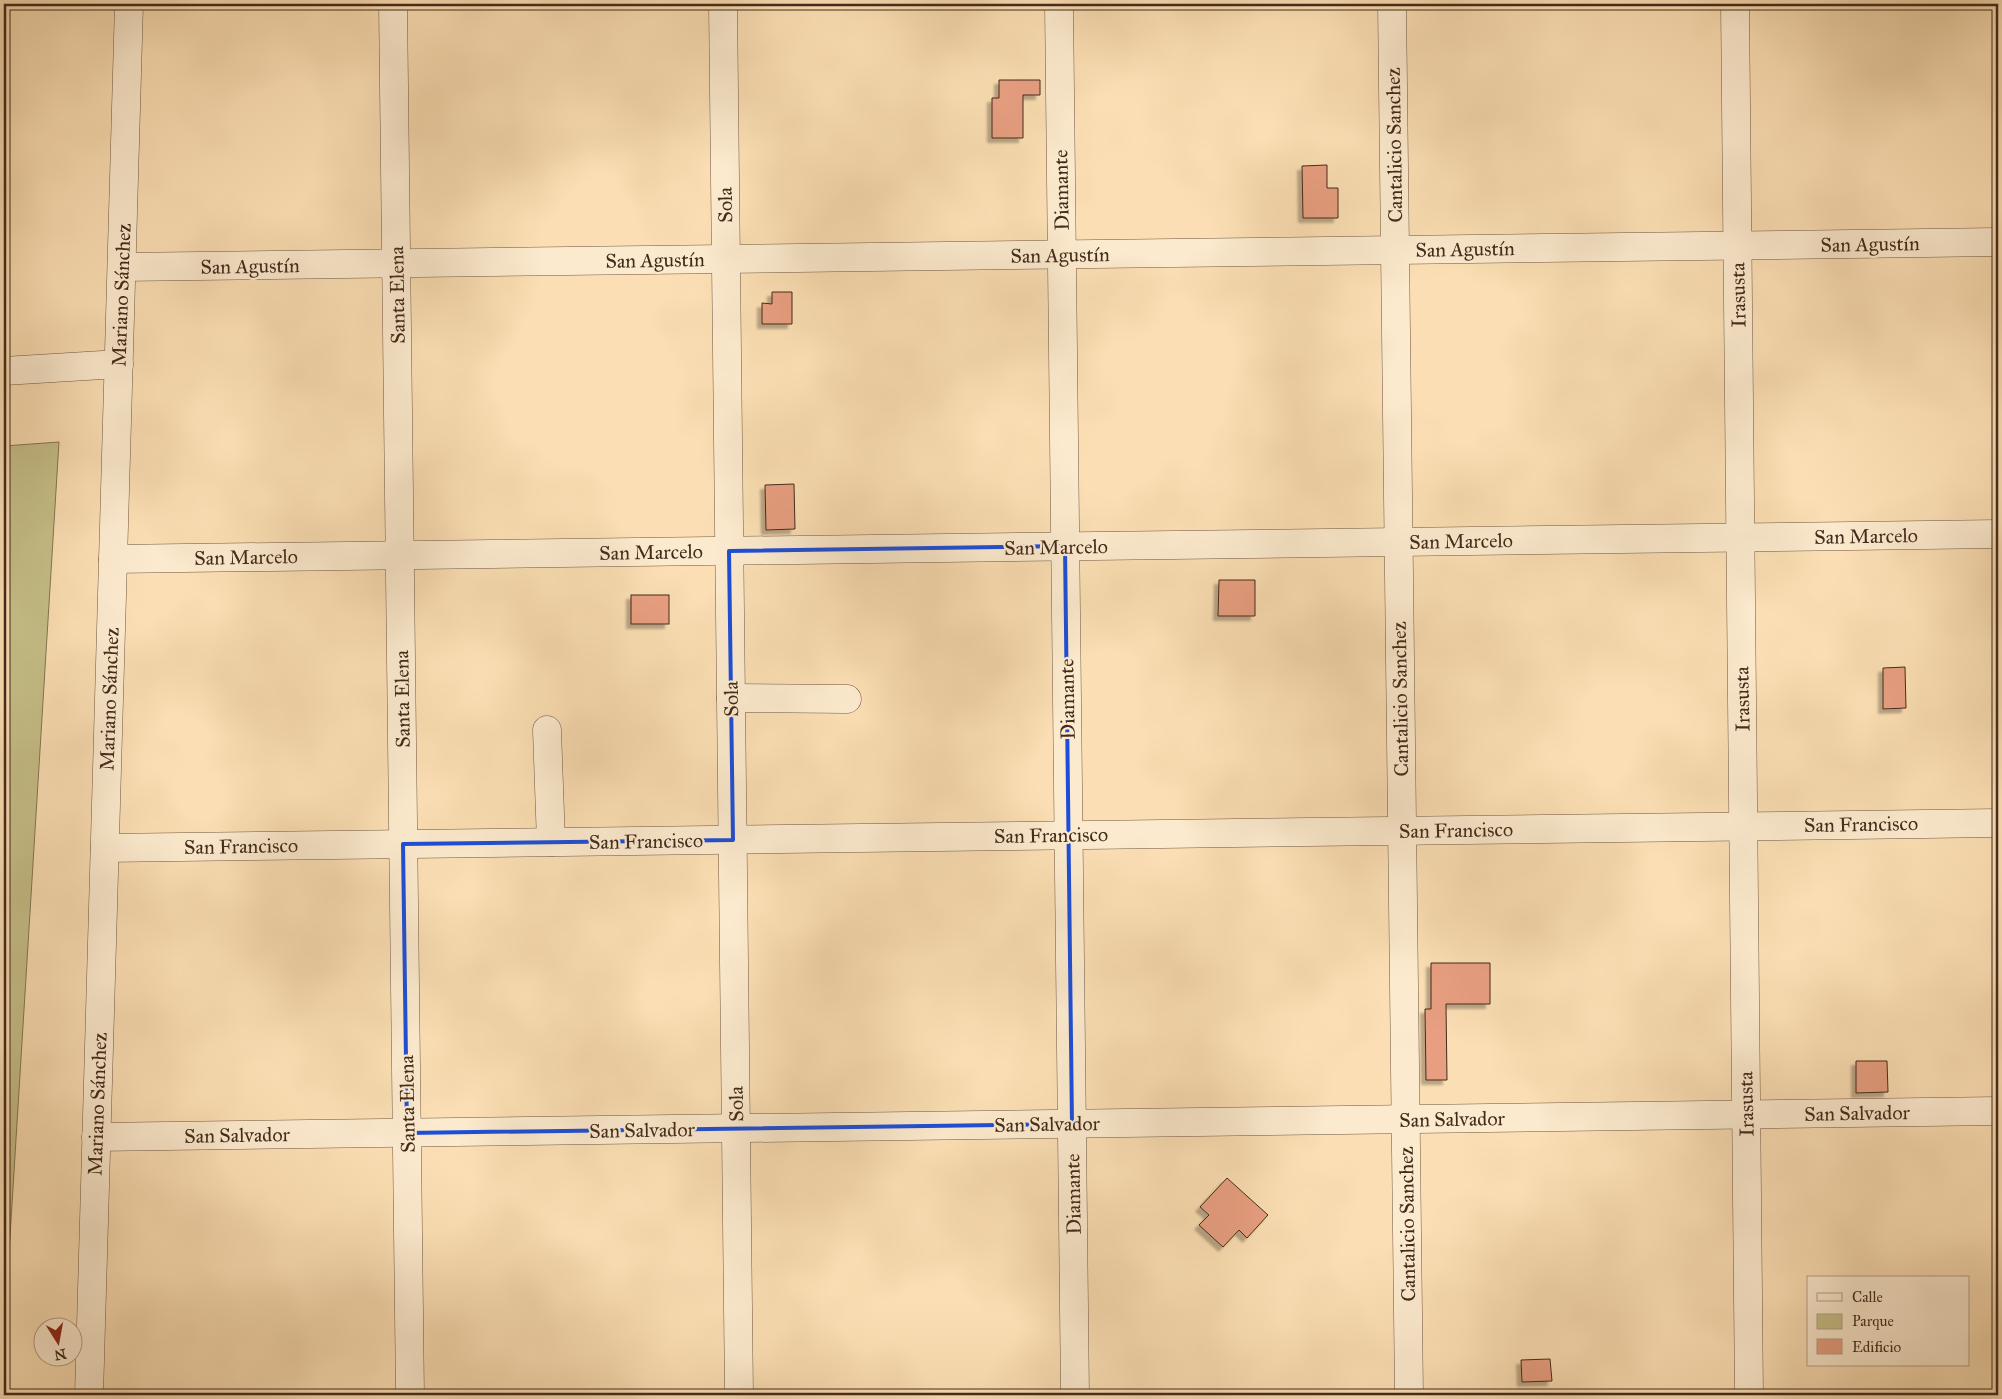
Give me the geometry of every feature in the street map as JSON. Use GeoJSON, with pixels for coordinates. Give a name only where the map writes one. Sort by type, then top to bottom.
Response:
{"type":"FeatureCollection","features":[{"type":"Feature","properties":{"kind":"street","name":"Mariano Sánchez"},"geometry":{"type":"LineString","coordinates":[[89,1395],[129,4]]}},
{"type":"Feature","properties":{"kind":"street","name":"Santa Elena"},"geometry":{"type":"LineString","coordinates":[[393,4],[410,1395]]}},
{"type":"Feature","properties":{"kind":"street","name":"Sola"},"geometry":{"type":"LineString","coordinates":[[723,4],[739,1395]]}},
{"type":"Feature","properties":{"kind":"street","name":"Diamante"},"geometry":{"type":"LineString","coordinates":[[1059,4],[1075,1395]]}},
{"type":"Feature","properties":{"kind":"street","name":"Cantalicio Sanchez"},"geometry":{"type":"LineString","coordinates":[[1392,4],[1409,1395]]}},
{"type":"Feature","properties":{"kind":"street","name":"Irasusta"},"geometry":{"type":"LineString","coordinates":[[1734,4],[1749,1395]]}},
{"type":"Feature","properties":{"kind":"street","name":"San Agustín"},"geometry":{"type":"LineString","coordinates":[[122,267],[1998,242]]}},
{"type":"Feature","properties":{"kind":"street"},"geometry":{"type":"LineString","coordinates":[[4,371],[119,364]]}},
{"type":"Feature","properties":{"kind":"street","name":"San Marcelo"},"geometry":{"type":"LineString","coordinates":[[113,559],[1998,534]]}},
{"type":"Feature","properties":{"kind":"street"},"geometry":{"type":"LineString","coordinates":[[731,698],[847,698]]}},
{"type":"Feature","properties":{"kind":"street"},"geometry":{"type":"LineString","coordinates":[[547,730],[551,842]]}},
{"type":"Feature","properties":{"kind":"street","name":"San Francisco"},"geometry":{"type":"LineString","coordinates":[[105,848],[1998,823]]}},
{"type":"Feature","properties":{"kind":"street","name":"San Salvador"},"geometry":{"type":"LineString","coordinates":[[96,1137],[1998,1111]]}},
{"type":"Feature","properties":{"kind":"highlighted area"},"geometry":{"type":"Polygon","coordinates":[[[1065,546],[1072,1124],[407,1133],[403,844],[733,840],[729,551],[1065,546]]]}},
{"type":"Feature","properties":{"kind":"green space"},"geometry":{"type":"Polygon","coordinates":[[[59,442],[4,1334],[4,446],[59,442]]]}},
{"type":"Feature","properties":{"kind":"building"},"geometry":{"type":"Polygon","coordinates":[[[999,80],[1040,80],[1040,95],[1023,95],[1023,138],[992,138],[992,98],[999,98],[999,80]]]}},
{"type":"Feature","properties":{"kind":"building"},"geometry":{"type":"Polygon","coordinates":[[[1327,165],[1327,188],[1338,188],[1338,218],[1303,218],[1302,166],[1327,165]]]}},
{"type":"Feature","properties":{"kind":"building"},"geometry":{"type":"Polygon","coordinates":[[[772,292],[792,292],[792,324],[762,324],[762,303],[772,304],[772,292]]]}},
{"type":"Feature","properties":{"kind":"building"},"geometry":{"type":"Polygon","coordinates":[[[794,484],[795,529],[766,530],[765,485],[794,484]]]}},
{"type":"Feature","properties":{"kind":"building"},"geometry":{"type":"Polygon","coordinates":[[[1219,580],[1255,580],[1255,616],[1218,616],[1219,580]]]}},
{"type":"Feature","properties":{"kind":"building"},"geometry":{"type":"Polygon","coordinates":[[[631,595],[669,595],[669,624],[631,624],[631,595]]]}},
{"type":"Feature","properties":{"kind":"building"},"geometry":{"type":"Polygon","coordinates":[[[1905,667],[1906,708],[1883,709],[1883,668],[1905,667]]]}},
{"type":"Feature","properties":{"kind":"building"},"geometry":{"type":"Polygon","coordinates":[[[1431,963],[1490,963],[1490,1004],[1446,1004],[1447,1080],[1426,1080],[1425,1009],[1431,1009],[1431,963]]]}},
{"type":"Feature","properties":{"kind":"building"},"geometry":{"type":"Polygon","coordinates":[[[1856,1061],[1887,1061],[1888,1092],[1856,1093],[1856,1061]]]}},
{"type":"Feature","properties":{"kind":"building"},"geometry":{"type":"Polygon","coordinates":[[[1227,1178],[1268,1215],[1247,1238],[1239,1230],[1223,1247],[1199,1225],[1209,1215],[1200,1207],[1227,1178]]]}},
{"type":"Feature","properties":{"kind":"building"},"geometry":{"type":"Polygon","coordinates":[[[1550,1359],[1552,1381],[1522,1382],[1521,1360],[1550,1359]]]}}]}
